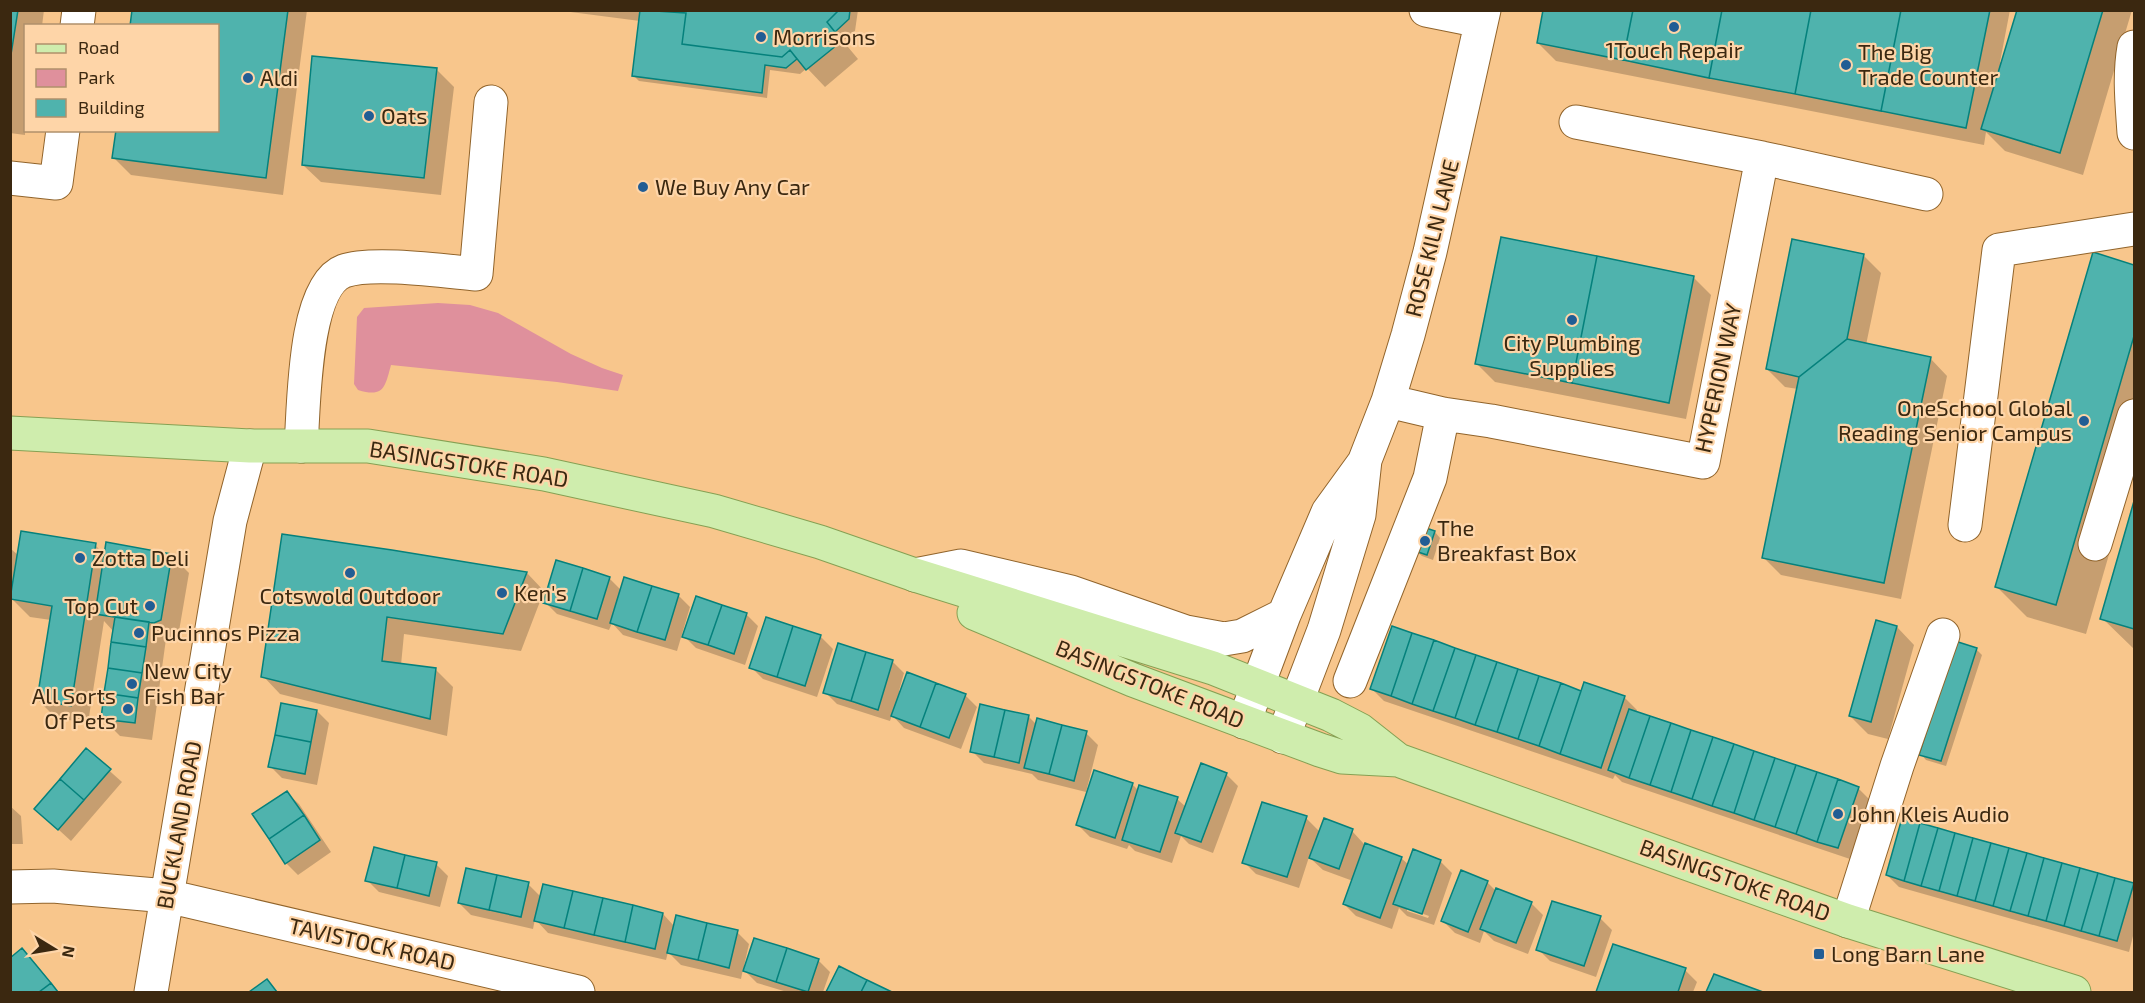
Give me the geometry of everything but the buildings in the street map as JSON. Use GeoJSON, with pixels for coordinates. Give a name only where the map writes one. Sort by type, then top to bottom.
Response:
{"type":"FeatureCollection","features":[{"type":"Feature","properties":{"kind":"main road","name":"BASINGSTOKE ROAD"},"geometry":{"type":"LineString","coordinates":[[10,433],[250,446],[368,446],[544,474],[714,511],[820,542],[915,575],[1178,656],[1331,715],[1360,730],[1398,760]]}},
{"type":"Feature","properties":{"kind":"main road","name":"BASINGSTOKE ROAD"},"geometry":{"type":"LineString","coordinates":[[915,575],[947,602],[1133,680],[1283,737],[1342,757],[1398,760],[2032,987],[2074,993]]}},
{"type":"Feature","properties":{"kind":"street"},"geometry":{"type":"LineString","coordinates":[[1426,10],[1483,16]]}},
{"type":"Feature","properties":{"kind":"street","name":"ROSE KILN LANE"},"geometry":{"type":"LineString","coordinates":[[1244,722],[1284,615],[1328,512],[1365,460],[1388,401],[1430,252],[1483,16]]}},
{"type":"Feature","properties":{"kind":"street"},"geometry":{"type":"LineString","coordinates":[[2134,46],[2130,90],[2134,133]]}},
{"type":"Feature","properties":{"kind":"street"},"geometry":{"type":"LineString","coordinates":[[301,446],[312,323],[324,290],[332,278],[354,268],[372,267],[476,274],[491,102]]}},
{"type":"Feature","properties":{"kind":"street"},"geometry":{"type":"LineString","coordinates":[[1576,122],[1762,158],[1926,194]]}},
{"type":"Feature","properties":{"kind":"street"},"geometry":{"type":"LineString","coordinates":[[10,178],[56,183],[63,132]]}},
{"type":"Feature","properties":{"kind":"street","name":"HYPERION WAY"},"geometry":{"type":"LineString","coordinates":[[1388,401],[1443,414],[1491,421],[1703,462],[1762,158]]}},
{"type":"Feature","properties":{"kind":"street"},"geometry":{"type":"LineString","coordinates":[[1965,525],[1999,250],[2134,229]]}},
{"type":"Feature","properties":{"kind":"street"},"geometry":{"type":"LineString","coordinates":[[1350,681],[1430,478],[1443,414]]}},
{"type":"Feature","properties":{"kind":"street"},"geometry":{"type":"LineString","coordinates":[[2095,544],[2134,416]]}},
{"type":"Feature","properties":{"kind":"street","name":"BUCKLAND ROAD"},"geometry":{"type":"LineString","coordinates":[[151,993],[230,521],[250,446]]}},
{"type":"Feature","properties":{"kind":"street","name":"ROSE KILN LANE"},"geometry":{"type":"LineString","coordinates":[[1283,737],[1324,630],[1359,514],[1365,460]]}},
{"type":"Feature","properties":{"kind":"street"},"geometry":{"type":"LineString","coordinates":[[915,575],[961,566],[1071,592],[1186,632],[1224,639],[1242,636],[1284,615]]}},
{"type":"Feature","properties":{"kind":"street"},"geometry":{"type":"LineString","coordinates":[[1848,921],[1897,766],[1943,635]]}},
{"type":"Feature","properties":{"kind":"street","name":"TAVISTOCK ROAD"},"geometry":{"type":"LineString","coordinates":[[10,887],[53,886],[167,896],[578,993]]}},
{"type":"Feature","properties":{"kind":"green space"},"geometry":{"type":"Polygon","coordinates":[[[438,303],[470,305],[498,313],[571,354],[623,375],[618,391],[557,382],[391,365],[382,389],[373,393],[358,390],[354,384],[357,317],[364,308],[438,303]]]}},
{"type":"Feature","properties":{"kind":"place","name":"1Touch Repair"},"geometry":{"type":"Point","coordinates":[1674,27]}},
{"type":"Feature","properties":{"kind":"place","name":"Morrisons"},"geometry":{"type":"Point","coordinates":[761,37]}},
{"type":"Feature","properties":{"kind":"place","name":"The Big Trade Counter"},"geometry":{"type":"Point","coordinates":[1846,65]}},
{"type":"Feature","properties":{"kind":"place","name":"Aldi"},"geometry":{"type":"Point","coordinates":[248,78]}},
{"type":"Feature","properties":{"kind":"place","name":"Oats"},"geometry":{"type":"Point","coordinates":[369,116]}},
{"type":"Feature","properties":{"kind":"place","name":"We Buy Any Car"},"geometry":{"type":"Point","coordinates":[643,187]}},
{"type":"Feature","properties":{"kind":"place","name":"City Plumbing Supplies"},"geometry":{"type":"Point","coordinates":[1572,320]}},
{"type":"Feature","properties":{"kind":"place","name":"OneSchool Global Reading Senior Campus"},"geometry":{"type":"Point","coordinates":[2084,421]}},
{"type":"Feature","properties":{"kind":"place","name":"The Breakfast Box"},"geometry":{"type":"Point","coordinates":[1425,541]}},
{"type":"Feature","properties":{"kind":"place","name":"Zotta Deli"},"geometry":{"type":"Point","coordinates":[80,558]}},
{"type":"Feature","properties":{"kind":"place","name":"Cotswold Outdoor"},"geometry":{"type":"Point","coordinates":[350,573]}},
{"type":"Feature","properties":{"kind":"place","name":"Ken's"},"geometry":{"type":"Point","coordinates":[502,593]}},
{"type":"Feature","properties":{"kind":"place","name":"Top Cut"},"geometry":{"type":"Point","coordinates":[150,606]}},
{"type":"Feature","properties":{"kind":"place","name":"Pucinnos Pizza"},"geometry":{"type":"Point","coordinates":[139,633]}},
{"type":"Feature","properties":{"kind":"place","name":"New City Fish Bar"},"geometry":{"type":"Point","coordinates":[132,684]}},
{"type":"Feature","properties":{"kind":"place","name":"All Sorts Of Pets"},"geometry":{"type":"Point","coordinates":[128,709]}},
{"type":"Feature","properties":{"kind":"place","name":"John Kleis Audio"},"geometry":{"type":"Point","coordinates":[1838,814]}},
{"type":"Feature","properties":{"kind":"place","name":"Long Barn Lane"},"geometry":{"type":"Point","coordinates":[1819,954]}}]}
